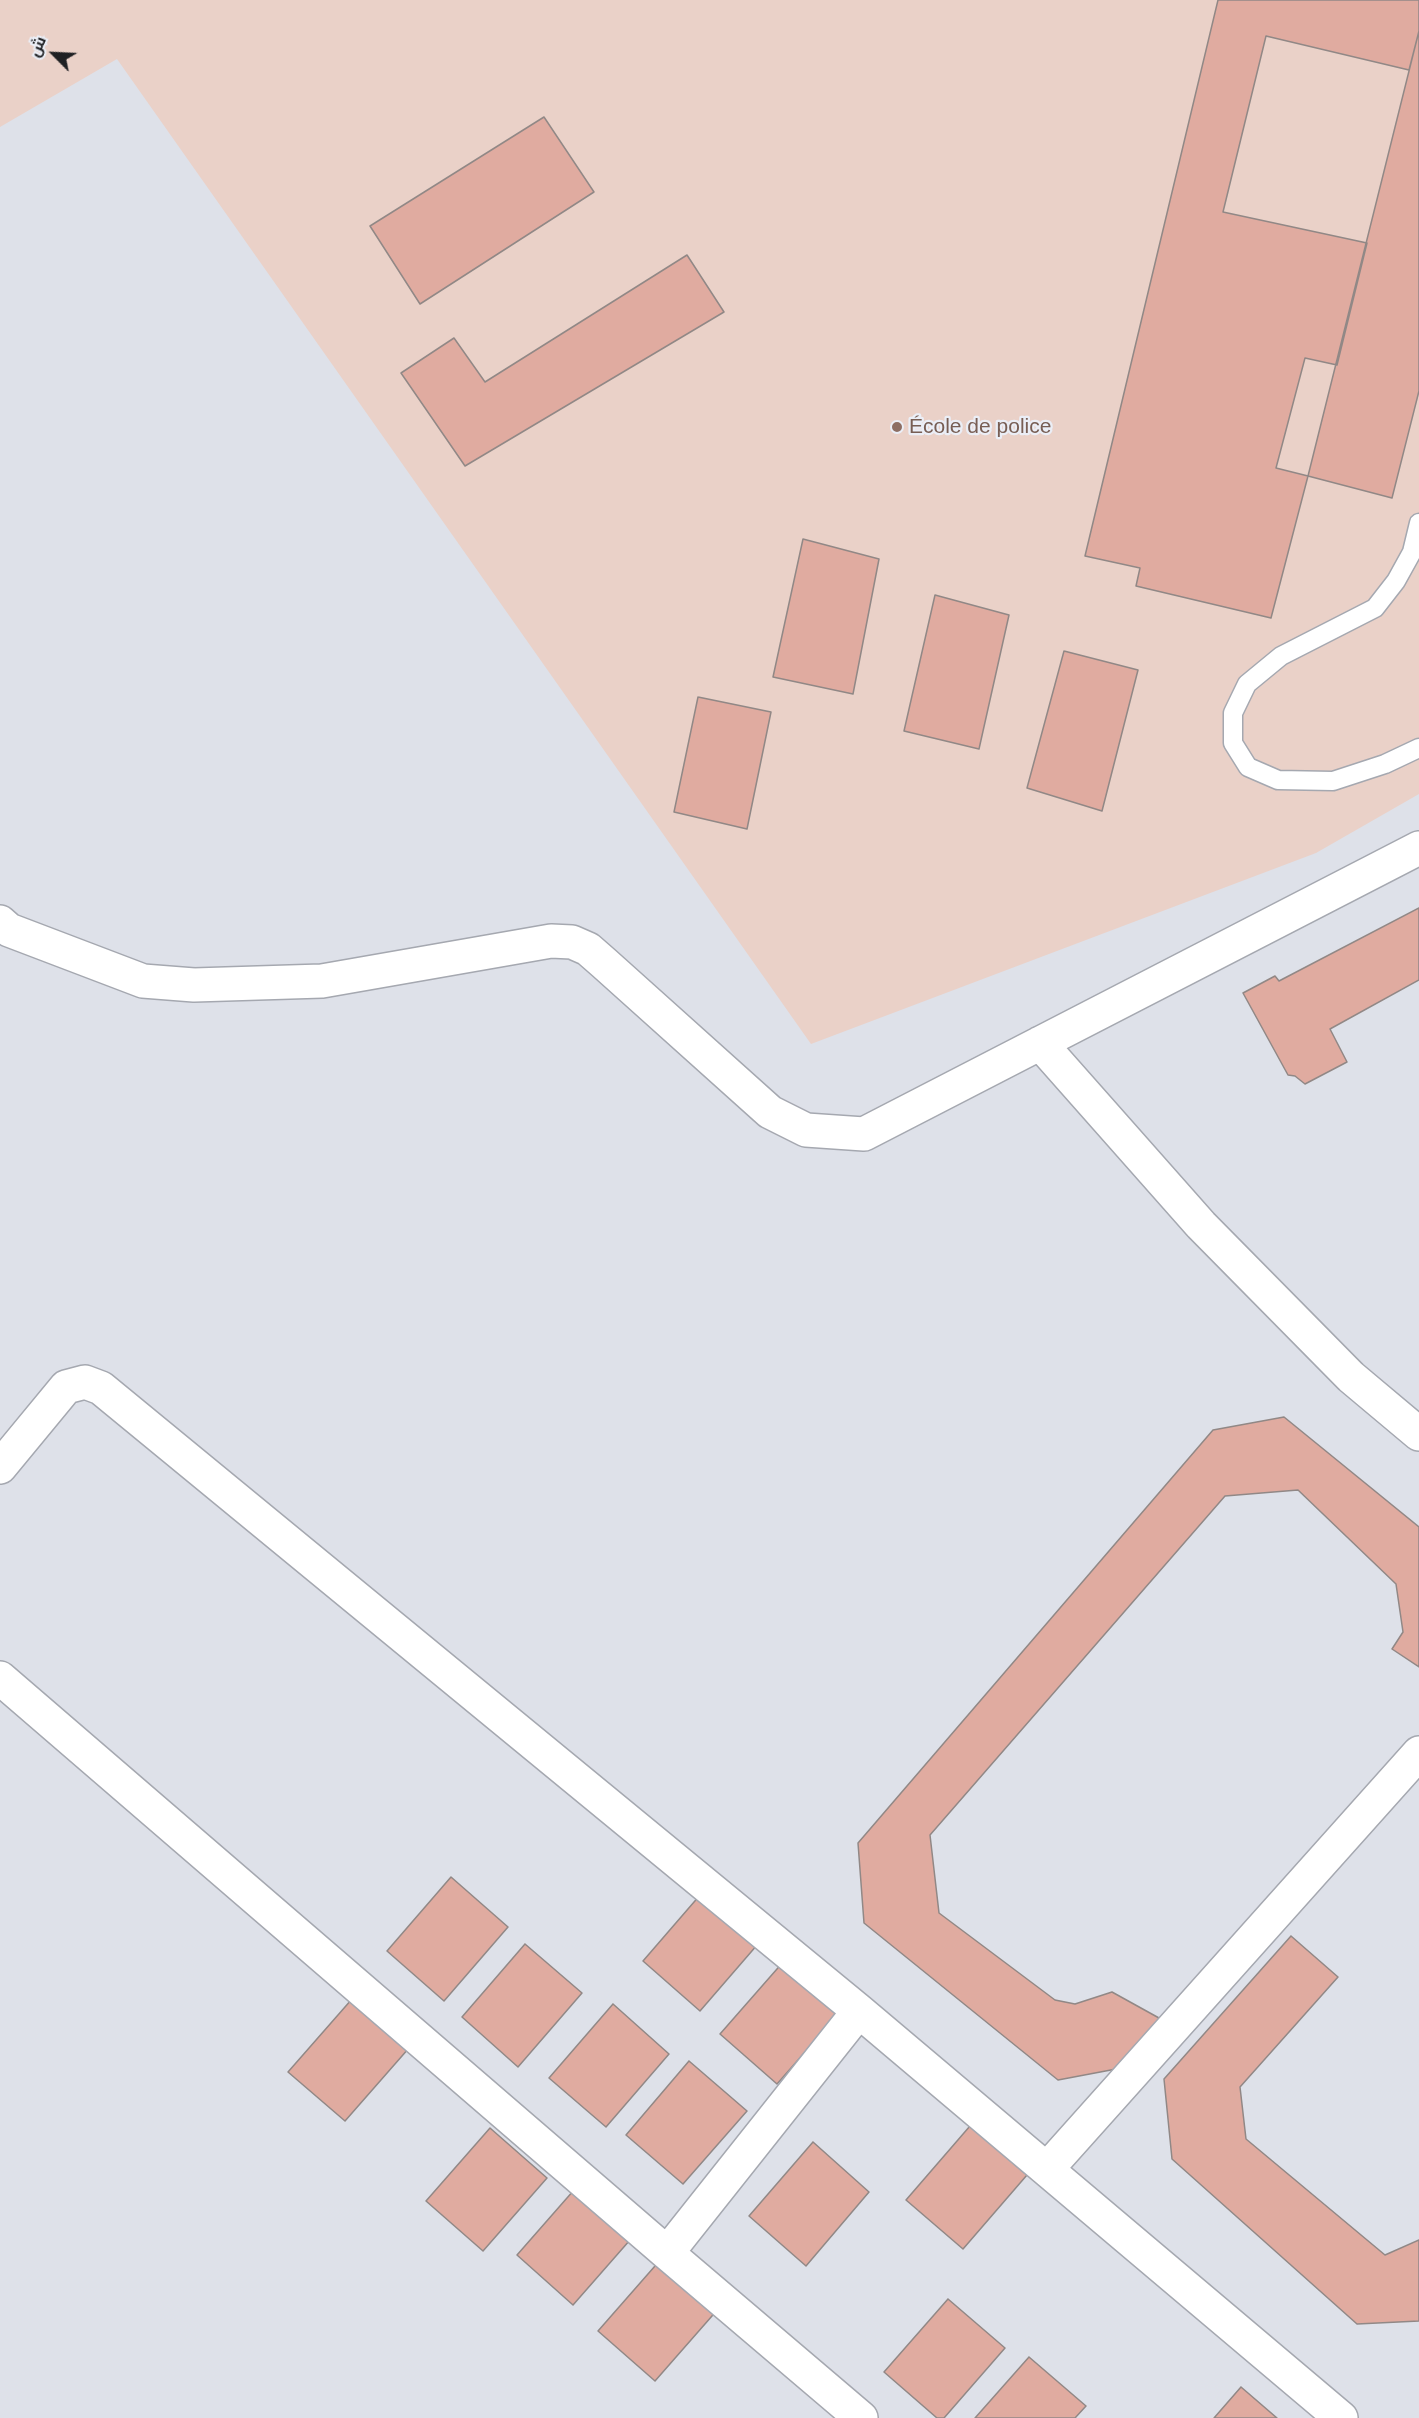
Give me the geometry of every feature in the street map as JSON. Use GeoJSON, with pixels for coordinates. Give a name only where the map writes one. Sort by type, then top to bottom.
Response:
{"type":"FeatureCollection","features":[{"type":"Feature","properties":{"kind":"street"},"geometry":{"type":"LineString","coordinates":[[0,922],[9,930],[143,981],[194,985],[322,981],[551,942],[572,942],[588,950],[604,963],[770,1112],[806,1130],[864,1134],[1419,848]]}},
{"type":"Feature","properties":{"kind":"street"},"geometry":{"type":"LineString","coordinates":[[1040,1043],[1201,1225],[1351,1377],[1419,1434]]}},
{"type":"Feature","properties":{"kind":"street"},"geometry":{"type":"LineString","coordinates":[[0,1467],[66,1387],[85,1382],[101,1388],[859,2011],[1341,2418]]}},
{"type":"Feature","properties":{"kind":"street"},"geometry":{"type":"LineString","coordinates":[[0,1678],[861,2418]]}},
{"type":"Feature","properties":{"kind":"street"},"geometry":{"type":"LineString","coordinates":[[1047,2169],[1419,1753]]}},
{"type":"Feature","properties":{"kind":"street"},"geometry":{"type":"LineString","coordinates":[[667,2253],[859,2011]]}},
{"type":"Feature","properties":{"kind":"lane"},"geometry":{"type":"LineString","coordinates":[[1419,523],[1412,552],[1396,581],[1375,608],[1281,656],[1247,684],[1233,713],[1233,742],[1248,767],[1278,780],[1333,781],[1385,764],[1419,748]]}},
{"type":"Feature","properties":{"kind":"shaded area","name":"École de police"},"geometry":{"type":"Polygon","coordinates":[[[0,0],[1419,0],[1419,794],[1316,853],[811,1044],[117,59],[0,127],[0,0]]]}},
{"type":"Feature","properties":{"kind":"building"},"geometry":{"type":"Polygon","coordinates":[[[1218,0],[1419,0],[1419,31],[1409,70],[1266,36],[1223,212],[1367,243],[1337,365],[1305,358],[1276,468],[1308,476],[1271,618],[1136,586],[1140,568],[1085,556],[1218,0]]]}},
{"type":"Feature","properties":{"kind":"building"},"geometry":{"type":"Polygon","coordinates":[[[1419,31],[1419,391],[1392,498],[1308,476],[1419,31]]]}},
{"type":"Feature","properties":{"kind":"building"},"geometry":{"type":"Polygon","coordinates":[[[544,117],[594,192],[420,304],[370,226],[544,117]]]}},
{"type":"Feature","properties":{"kind":"building"},"geometry":{"type":"Polygon","coordinates":[[[687,255],[724,312],[465,466],[401,373],[454,338],[485,382],[687,255]]]}},
{"type":"Feature","properties":{"kind":"building"},"geometry":{"type":"Polygon","coordinates":[[[803,539],[879,559],[853,694],[773,677],[803,539]]]}},
{"type":"Feature","properties":{"kind":"building"},"geometry":{"type":"Polygon","coordinates":[[[935,595],[1009,615],[979,749],[904,731],[935,595]]]}},
{"type":"Feature","properties":{"kind":"building"},"geometry":{"type":"Polygon","coordinates":[[[1064,651],[1138,670],[1102,811],[1027,788],[1064,651]]]}},
{"type":"Feature","properties":{"kind":"building"},"geometry":{"type":"Polygon","coordinates":[[[698,697],[771,712],[747,829],[674,812],[698,697]]]}},
{"type":"Feature","properties":{"kind":"building"},"geometry":{"type":"Polygon","coordinates":[[[1419,908],[1419,980],[1330,1029],[1347,1062],[1305,1084],[1295,1076],[1288,1075],[1243,993],[1275,976],[1279,981],[1419,908]]]}},
{"type":"Feature","properties":{"kind":"building"},"geometry":{"type":"Polygon","coordinates":[[[1284,1417],[1419,1527],[1419,1667],[1392,1649],[1403,1632],[1396,1584],[1298,1490],[1225,1496],[930,1835],[939,1913],[1055,2000],[1075,2004],[1112,1992],[1159,2018],[1132,2066],[1058,2080],[864,1923],[858,1843],[1213,1430],[1284,1417]]]}},
{"type":"Feature","properties":{"kind":"building"},"geometry":{"type":"Polygon","coordinates":[[[451,1877],[508,1927],[444,2001],[387,1951],[451,1877]]]}},
{"type":"Feature","properties":{"kind":"building"},"geometry":{"type":"Polygon","coordinates":[[[707,1887],[764,1937],[700,2011],[643,1961],[707,1887]]]}},
{"type":"Feature","properties":{"kind":"building"},"geometry":{"type":"Polygon","coordinates":[[[1291,1936],[1338,1977],[1240,2087],[1246,2139],[1385,2255],[1419,2240],[1419,2321],[1357,2324],[1172,2159],[1164,2079],[1291,1936]]]}},
{"type":"Feature","properties":{"kind":"building"},"geometry":{"type":"Polygon","coordinates":[[[525,1944],[582,1993],[518,2067],[462,2017],[525,1944]]]}},
{"type":"Feature","properties":{"kind":"building"},"geometry":{"type":"Polygon","coordinates":[[[784,1961],[841,2011],[777,2084],[720,2034],[784,1961]]]}},
{"type":"Feature","properties":{"kind":"building"},"geometry":{"type":"Polygon","coordinates":[[[352,1999],[409,2048],[345,2121],[288,2072],[352,1999]]]}},
{"type":"Feature","properties":{"kind":"building"},"geometry":{"type":"Polygon","coordinates":[[[613,2004],[669,2054],[606,2127],[549,2078],[613,2004]]]}},
{"type":"Feature","properties":{"kind":"building"},"geometry":{"type":"Polygon","coordinates":[[[689,2061],[747,2111],[683,2184],[626,2135],[689,2061]]]}},
{"type":"Feature","properties":{"kind":"building"},"geometry":{"type":"Polygon","coordinates":[[[970,2126],[1027,2175],[963,2249],[906,2200],[970,2126]]]}},
{"type":"Feature","properties":{"kind":"building"},"geometry":{"type":"Polygon","coordinates":[[[490,2128],[547,2178],[483,2251],[426,2201],[490,2128]]]}},
{"type":"Feature","properties":{"kind":"building"},"geometry":{"type":"Polygon","coordinates":[[[813,2142],[869,2192],[806,2266],[749,2216],[813,2142]]]}},
{"type":"Feature","properties":{"kind":"building"},"geometry":{"type":"Polygon","coordinates":[[[581,2182],[637,2232],[573,2305],[517,2255],[581,2182]]]}},
{"type":"Feature","properties":{"kind":"building"},"geometry":{"type":"Polygon","coordinates":[[[662,2258],[719,2308],[655,2381],[598,2331],[662,2258]]]}},
{"type":"Feature","properties":{"kind":"building"},"geometry":{"type":"Polygon","coordinates":[[[948,2299],[1005,2348],[944,2418],[937,2418],[884,2372],[948,2299]]]}},
{"type":"Feature","properties":{"kind":"building"},"geometry":{"type":"Polygon","coordinates":[[[1029,2357],[1086,2406],[1075,2418],[975,2418],[1029,2357]]]}},
{"type":"Feature","properties":{"kind":"building"},"geometry":{"type":"Polygon","coordinates":[[[1241,2387],[1277,2418],[1214,2418],[1241,2387]]]}},
{"type":"Feature","properties":{"kind":"place","name":"École de police"},"geometry":{"type":"Point","coordinates":[897,427]}}]}
